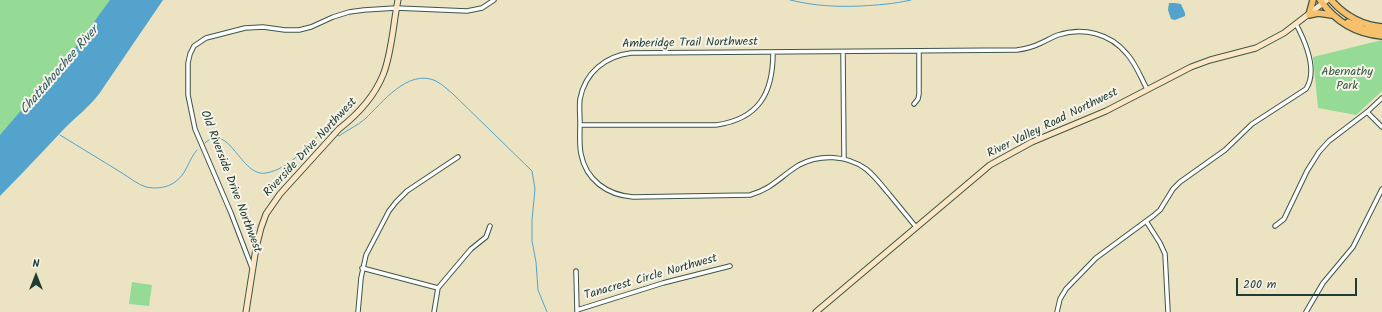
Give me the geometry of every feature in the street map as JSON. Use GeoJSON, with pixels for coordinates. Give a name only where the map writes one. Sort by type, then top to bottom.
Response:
{"type":"FeatureCollection","features":[{"type":"Feature","properties":{"kind":"main road"},"geometry":{"type":"LineString","coordinates":[[1313,0],[1309,15],[1318,13],[1334,16]]}},
{"type":"Feature","properties":{"kind":"main road"},"geometry":{"type":"LineString","coordinates":[[1331,0],[1342,11],[1354,19],[1367,24],[1382,27]]}},
{"type":"Feature","properties":{"kind":"main road"},"geometry":{"type":"LineString","coordinates":[[1323,1],[1334,16],[1341,22],[1355,30],[1382,36]]}},
{"type":"Feature","properties":{"kind":"main road"},"geometry":{"type":"LineString","coordinates":[[1323,1],[1342,18],[1353,24],[1364,29],[1382,32]]}},
{"type":"Feature","properties":{"kind":"street","name":"Riverside Drive Northwest"},"geometry":{"type":"LineString","coordinates":[[246,312],[252,272],[261,228],[266,214],[280,194],[333,136],[365,105],[378,86],[387,62],[398,0]]}},
{"type":"Feature","properties":{"kind":"street","name":"Old Riverside Drive Northwest"},"geometry":{"type":"LineString","coordinates":[[252,272],[231,213],[195,129],[188,95],[188,63],[192,49],[200,41],[206,38],[246,28],[263,27],[299,30],[311,27],[333,17],[349,12],[396,8],[467,11],[482,8],[494,0]]}},
{"type":"Feature","properties":{"kind":"street","name":"River Valley Road Northwest"},"geometry":{"type":"LineString","coordinates":[[816,312],[990,165],[1032,142],[1106,111],[1191,67],[1263,45],[1284,33],[1309,15],[1323,1]]}},
{"type":"Feature","properties":{"kind":"street"},"geometry":{"type":"LineString","coordinates":[[1058,312],[1058,306],[1063,294],[1091,263],[1160,210],[1173,189],[1180,182],[1225,150],[1252,124],[1306,89],[1310,84],[1311,77],[1309,59],[1305,42],[1296,24]]}},
{"type":"Feature","properties":{"kind":"street","name":"Amberidge Trail Northwest"},"geometry":{"type":"LineString","coordinates":[[916,227],[871,173],[858,164],[844,159],[825,158],[807,161],[794,168],[767,189],[750,195],[626,196],[615,194],[604,189],[596,182],[583,163],[580,153],[580,100],[585,83],[598,67],[614,57],[631,53],[919,52],[1017,50],[1034,46],[1064,33],[1077,31],[1091,32],[1108,38],[1123,49],[1132,61],[1147,89]]}},
{"type":"Feature","properties":{"kind":"street"},"geometry":{"type":"LineString","coordinates":[[843,52],[844,159]]}},
{"type":"Feature","properties":{"kind":"street"},"geometry":{"type":"LineString","coordinates":[[914,104],[918,99],[919,94],[919,52]]}},
{"type":"Feature","properties":{"kind":"street"},"geometry":{"type":"LineString","coordinates":[[580,126],[716,124],[736,120],[752,111],[766,94],[772,75],[773,53]]}},
{"type":"Feature","properties":{"kind":"street"},"geometry":{"type":"LineString","coordinates":[[1275,226],[1284,219],[1307,171],[1319,152],[1329,141],[1367,112],[1382,98]]}},
{"type":"Feature","properties":{"kind":"street"},"geometry":{"type":"LineString","coordinates":[[1367,112],[1382,127]]}},
{"type":"Feature","properties":{"kind":"street"},"geometry":{"type":"LineString","coordinates":[[358,312],[362,268],[366,255],[396,202],[407,191],[458,157]]}},
{"type":"Feature","properties":{"kind":"street"},"geometry":{"type":"LineString","coordinates":[[1306,312],[1323,283],[1353,247],[1382,189]]}},
{"type":"Feature","properties":{"kind":"street"},"geometry":{"type":"LineString","coordinates":[[1146,222],[1160,243],[1165,254],[1168,312]]}},
{"type":"Feature","properties":{"kind":"street"},"geometry":{"type":"LineString","coordinates":[[434,312],[438,288],[471,249],[486,237],[490,226]]}},
{"type":"Feature","properties":{"kind":"street","name":"Tanacrest Circle Northwest"},"geometry":{"type":"LineString","coordinates":[[577,311],[663,283],[730,266]]}},
{"type":"Feature","properties":{"kind":"street"},"geometry":{"type":"LineString","coordinates":[[362,268],[438,288]]}},
{"type":"Feature","properties":{"kind":"street"},"geometry":{"type":"LineString","coordinates":[[576,271],[577,311]]}},
{"type":"Feature","properties":{"kind":"green space"},"geometry":{"type":"Polygon","coordinates":[[[0,0],[118,0],[0,141],[0,0]]]}},
{"type":"Feature","properties":{"kind":"green space","name":"Abernathy Park"},"geometry":{"type":"Polygon","coordinates":[[[1382,40],[1382,91],[1356,115],[1318,108],[1313,57],[1382,40]]]}},
{"type":"Feature","properties":{"kind":"green space"},"geometry":{"type":"Polygon","coordinates":[[[132,282],[152,285],[149,306],[129,304],[132,282]]]}},
{"type":"Feature","properties":{"kind":"water","name":"Chattahoochee River"},"geometry":{"type":"Polygon","coordinates":[[[110,0],[163,0],[95,99],[0,196],[0,135],[75,48],[110,0]]]}},
{"type":"Feature","properties":{"kind":"water"},"geometry":{"type":"Polygon","coordinates":[[[1169,3],[1181,4],[1185,16],[1175,20],[1171,19],[1168,10],[1169,3]]]}},
{"type":"Feature","properties":{"kind":"waterway"},"geometry":{"type":"LineString","coordinates":[[790,0],[826,6],[880,5],[911,0]]}},
{"type":"Feature","properties":{"kind":"waterway"},"geometry":{"type":"LineString","coordinates":[[337,135],[339,136],[365,119],[396,89],[415,79],[426,78],[436,81],[453,94],[532,171],[535,189],[532,220],[532,241],[536,262],[538,290],[547,312]]}},
{"type":"Feature","properties":{"kind":"waterway"},"geometry":{"type":"LineString","coordinates":[[205,143],[213,138],[221,139],[228,144],[249,167],[257,172],[266,173],[282,167],[296,157],[322,132],[332,132]]}},
{"type":"Feature","properties":{"kind":"waterway"},"geometry":{"type":"LineString","coordinates":[[60,135],[137,183],[150,188],[165,187],[179,179],[197,150]]}}]}
